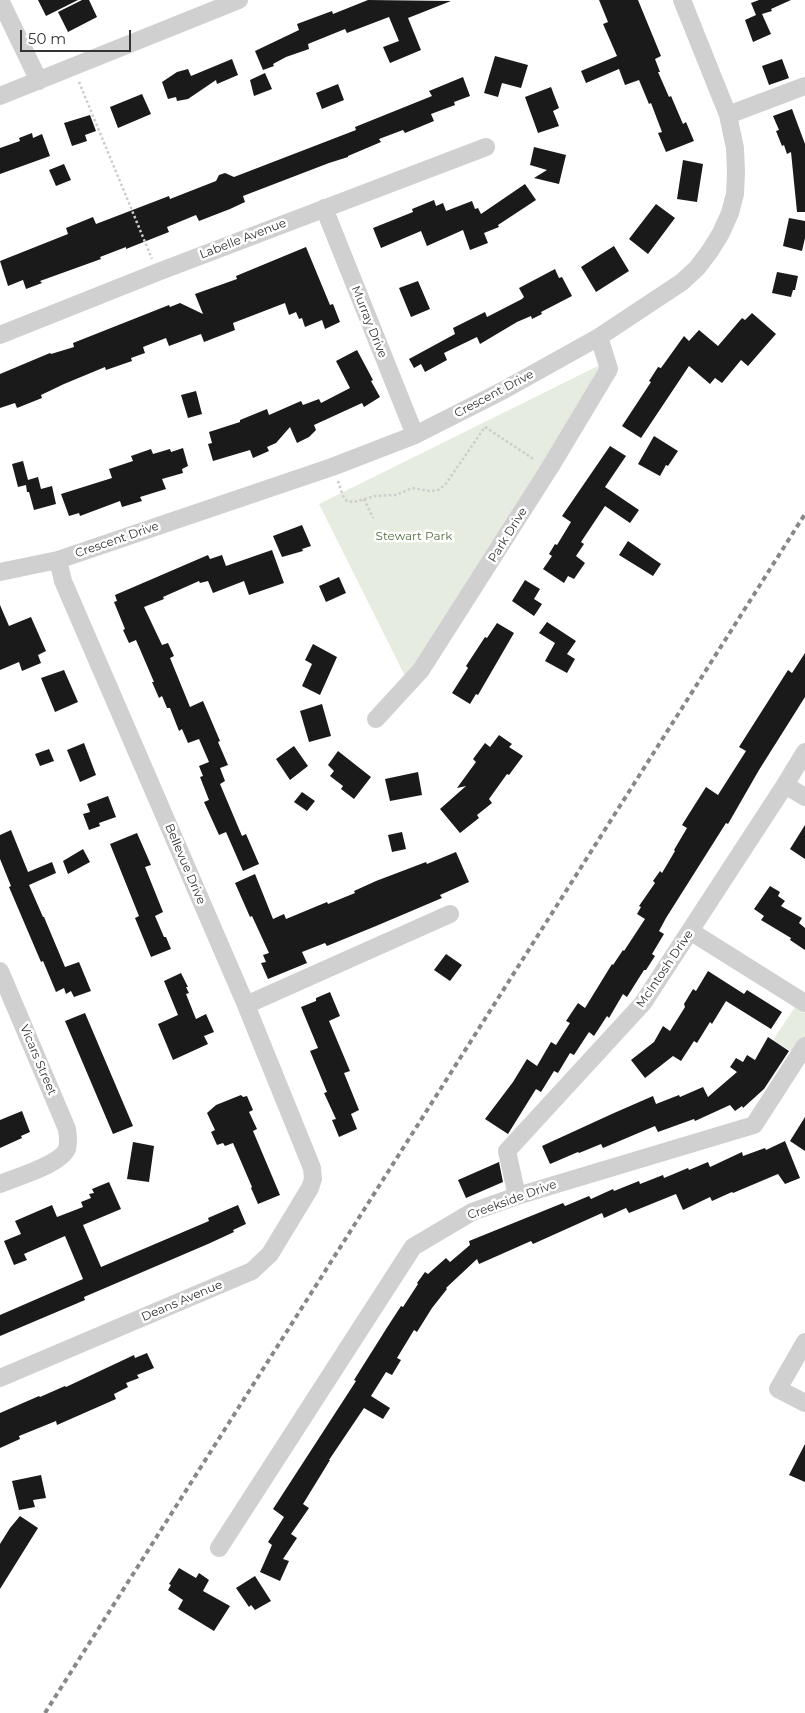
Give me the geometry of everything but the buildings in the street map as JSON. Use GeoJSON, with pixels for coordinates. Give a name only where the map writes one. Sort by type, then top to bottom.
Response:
{"type":"FeatureCollection","features":[{"type":"Feature","properties":{"kind":"street"},"geometry":{"type":"LineString","coordinates":[[0,0],[39,80]]}},
{"type":"Feature","properties":{"kind":"street"},"geometry":{"type":"LineString","coordinates":[[0,96],[239,0]]}},
{"type":"Feature","properties":{"kind":"street","name":"Crescent Drive"},"geometry":{"type":"LineString","coordinates":[[0,572],[58,560],[332,467],[415,435],[502,391],[599,338],[682,282],[698,268],[718,239],[730,213],[735,194],[735,148],[728,115],[682,0]]}},
{"type":"Feature","properties":{"kind":"street"},"geometry":{"type":"LineString","coordinates":[[728,115],[805,86]]}},
{"type":"Feature","properties":{"kind":"street","name":"Labelle Avenue"},"geometry":{"type":"LineString","coordinates":[[0,335],[158,272],[486,147]]}},
{"type":"Feature","properties":{"kind":"street","name":"Murray Drive"},"geometry":{"type":"LineString","coordinates":[[324,208],[415,435]]}},
{"type":"Feature","properties":{"kind":"street","name":"Park Drive"},"geometry":{"type":"LineString","coordinates":[[376,719],[421,670],[549,470],[609,369],[599,338]]}},
{"type":"Feature","properties":{"kind":"street","name":"Bellevue Drive"},"geometry":{"type":"LineString","coordinates":[[58,560],[63,581],[246,1005],[312,1168]]}},
{"type":"Feature","properties":{"kind":"street","name":"McIntosh Drive"},"geometry":{"type":"LineString","coordinates":[[517,1196],[507,1151],[643,1004],[785,786],[805,752]]}},
{"type":"Feature","properties":{"kind":"street"},"geometry":{"type":"LineString","coordinates":[[785,786],[805,797]]}},
{"type":"Feature","properties":{"kind":"street"},"geometry":{"type":"LineString","coordinates":[[246,1005],[450,914]]}},
{"type":"Feature","properties":{"kind":"street"},"geometry":{"type":"LineString","coordinates":[[690,931],[805,1003]]}},
{"type":"Feature","properties":{"kind":"street","name":"Vicars Street"},"geometry":{"type":"LineString","coordinates":[[0,971],[4,993],[67,1129],[69,1141],[66,1150],[54,1162],[0,1184]]}},
{"type":"Feature","properties":{"kind":"street","name":"Creekside Drive"},"geometry":{"type":"LineString","coordinates":[[219,1548],[413,1247],[472,1212],[517,1196],[754,1125],[805,1046]]}},
{"type":"Feature","properties":{"kind":"street","name":"Deans Avenue"},"geometry":{"type":"LineString","coordinates":[[0,1378],[252,1271],[270,1254],[310,1188],[313,1179],[312,1168]]}},
{"type":"Feature","properties":{"kind":"street"},"geometry":{"type":"LineString","coordinates":[[805,1342],[778,1389],[805,1403]]}},
{"type":"Feature","properties":{"kind":"path"},"geometry":{"type":"LineString","coordinates":[[72,67],[158,272]]}},
{"type":"Feature","properties":{"kind":"path"},"geometry":{"type":"LineString","coordinates":[[332,467],[343,496],[347,501],[354,502],[375,496],[396,495],[412,488],[430,491],[438,490],[445,485],[485,427],[549,470]]}},
{"type":"Feature","properties":{"kind":"path"},"geometry":{"type":"LineString","coordinates":[[364,499],[373,518]]}},
{"type":"Feature","properties":{"kind":"green space","name":"Stewart Park"},"geometry":{"type":"Polygon","coordinates":[[[608,361],[407,680],[319,504],[608,361]]]}},
{"type":"Feature","properties":{"kind":"green space"},"geometry":{"type":"Polygon","coordinates":[[[795,1007],[805,1013],[805,1037],[794,1053],[773,1040],[795,1007]]]}},
{"type":"Feature","properties":{"kind":"railway"},"geometry":{"type":"LineString","coordinates":[[45,1713],[805,514]]}}]}
